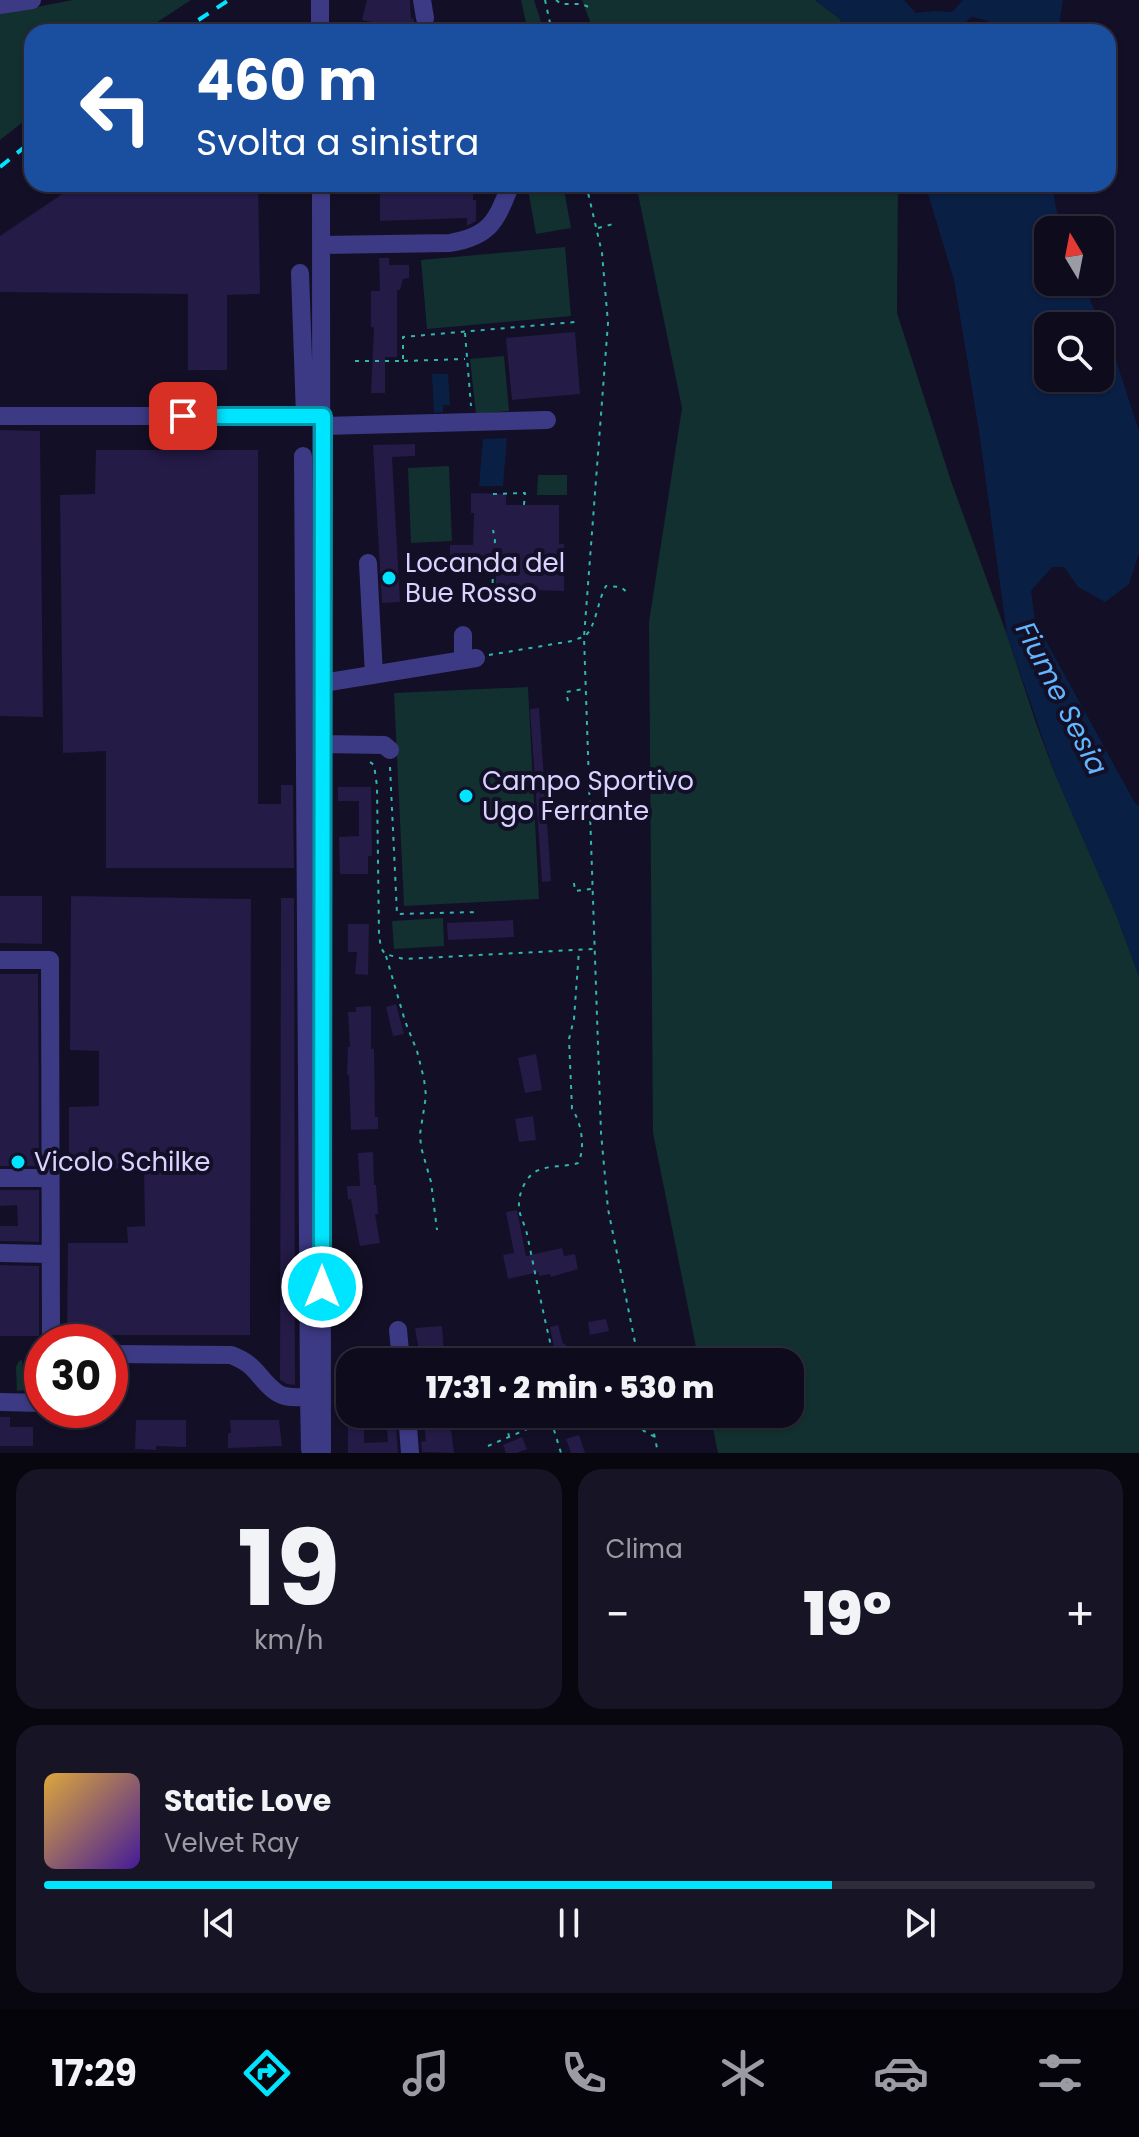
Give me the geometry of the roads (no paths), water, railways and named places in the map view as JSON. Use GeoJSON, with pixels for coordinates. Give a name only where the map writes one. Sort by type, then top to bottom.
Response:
{"type":"FeatureCollection","features":[{"type":"Feature","properties":{"kind":"street"},"geometry":{"type":"LineString","coordinates":[[0,5],[32,0]]}},
{"type":"Feature","properties":{"kind":"street"},"geometry":{"type":"LineString","coordinates":[[320,0],[320,24]]}},
{"type":"Feature","properties":{"kind":"street"},"geometry":{"type":"LineString","coordinates":[[311,1453],[309,1397],[323,683],[317,419],[321,192]]}},
{"type":"Feature","properties":{"kind":"street"},"geometry":{"type":"LineString","coordinates":[[322,245],[450,243],[470,239],[487,230],[508,192]]}},
{"type":"Feature","properties":{"kind":"street"},"geometry":{"type":"LineString","coordinates":[[300,273],[317,419]]}},
{"type":"Feature","properties":{"kind":"street"},"geometry":{"type":"LineString","coordinates":[[0,416],[472,422],[547,420]]}},
{"type":"Feature","properties":{"kind":"street"},"geometry":{"type":"LineString","coordinates":[[303,456],[313,1256],[322,1453]]}},
{"type":"Feature","properties":{"kind":"street"},"geometry":{"type":"LineString","coordinates":[[368,563],[374,675]]}},
{"type":"Feature","properties":{"kind":"street"},"geometry":{"type":"LineString","coordinates":[[323,683],[470,658],[463,635]]}},
{"type":"Feature","properties":{"kind":"street"},"geometry":{"type":"LineString","coordinates":[[322,744],[384,745],[390,750]]}},
{"type":"Feature","properties":{"kind":"street"},"geometry":{"type":"LineString","coordinates":[[0,960],[50,960],[51,1324]]}},
{"type":"Feature","properties":{"kind":"street"},"geometry":{"type":"LineString","coordinates":[[0,1178],[50,1178]]}},
{"type":"Feature","properties":{"kind":"street"},"geometry":{"type":"LineString","coordinates":[[0,1253],[50,1254]]}},
{"type":"Feature","properties":{"kind":"street"},"geometry":{"type":"LineString","coordinates":[[398,1330],[400,1348]]}},
{"type":"Feature","properties":{"kind":"street"},"geometry":{"type":"LineString","coordinates":[[128,1354],[231,1355],[247,1361],[277,1393],[286,1397],[309,1397]]}},
{"type":"Feature","properties":{"kind":"street"},"geometry":{"type":"LineString","coordinates":[[0,1402],[24,1403]]}},
{"type":"Feature","properties":{"kind":"street"},"geometry":{"type":"LineString","coordinates":[[408,1428],[410,1453]]}},
{"type":"Feature","properties":{"kind":"water"},"geometry":{"type":"Polygon","coordinates":[[[815,0],[904,0],[916,13],[952,12],[963,0],[1063,0],[1059,24],[990,24],[971,17],[964,24],[843,24],[815,0]]]}},
{"type":"Feature","properties":{"kind":"water","name":"Fiume Sesia"},"geometry":{"type":"Polygon","coordinates":[[[927,192],[1053,192],[1058,216],[1034,216],[1034,296],[1088,296],[1095,312],[1034,312],[1034,392],[1114,392],[1114,354],[1139,431],[1139,553],[1129,584],[1105,602],[1078,587],[1064,567],[1052,567],[1031,591],[1035,621],[1139,806],[1139,976],[1116,914],[1055,774],[1007,635],[979,431],[954,280],[927,192]]]}},
{"type":"Feature","properties":{"kind":"water"},"geometry":{"type":"Polygon","coordinates":[[[432,374],[448,374],[450,405],[443,405],[443,412],[434,413],[432,374]]]}},
{"type":"Feature","properties":{"kind":"water"},"geometry":{"type":"Polygon","coordinates":[[[507,438],[503,486],[479,486],[483,439],[507,438]]]}},
{"type":"Feature","properties":{"kind":"railway"},"geometry":{"type":"LineString","coordinates":[[192,24],[229,0]]}},
{"type":"Feature","properties":{"kind":"railway"},"geometry":{"type":"LineString","coordinates":[[0,167],[24,148]]}},
{"type":"Feature","properties":{"kind":"place","name":"Locanda del Bue Rosso"},"geometry":{"type":"Point","coordinates":[389,578]}},
{"type":"Feature","properties":{"kind":"place","name":"Campo Sportivo Ugo Ferrante"},"geometry":{"type":"Point","coordinates":[466,796]}},
{"type":"Feature","properties":{"kind":"place","name":"Vicolo Schilke"},"geometry":{"type":"Point","coordinates":[18,1162]}}]}
